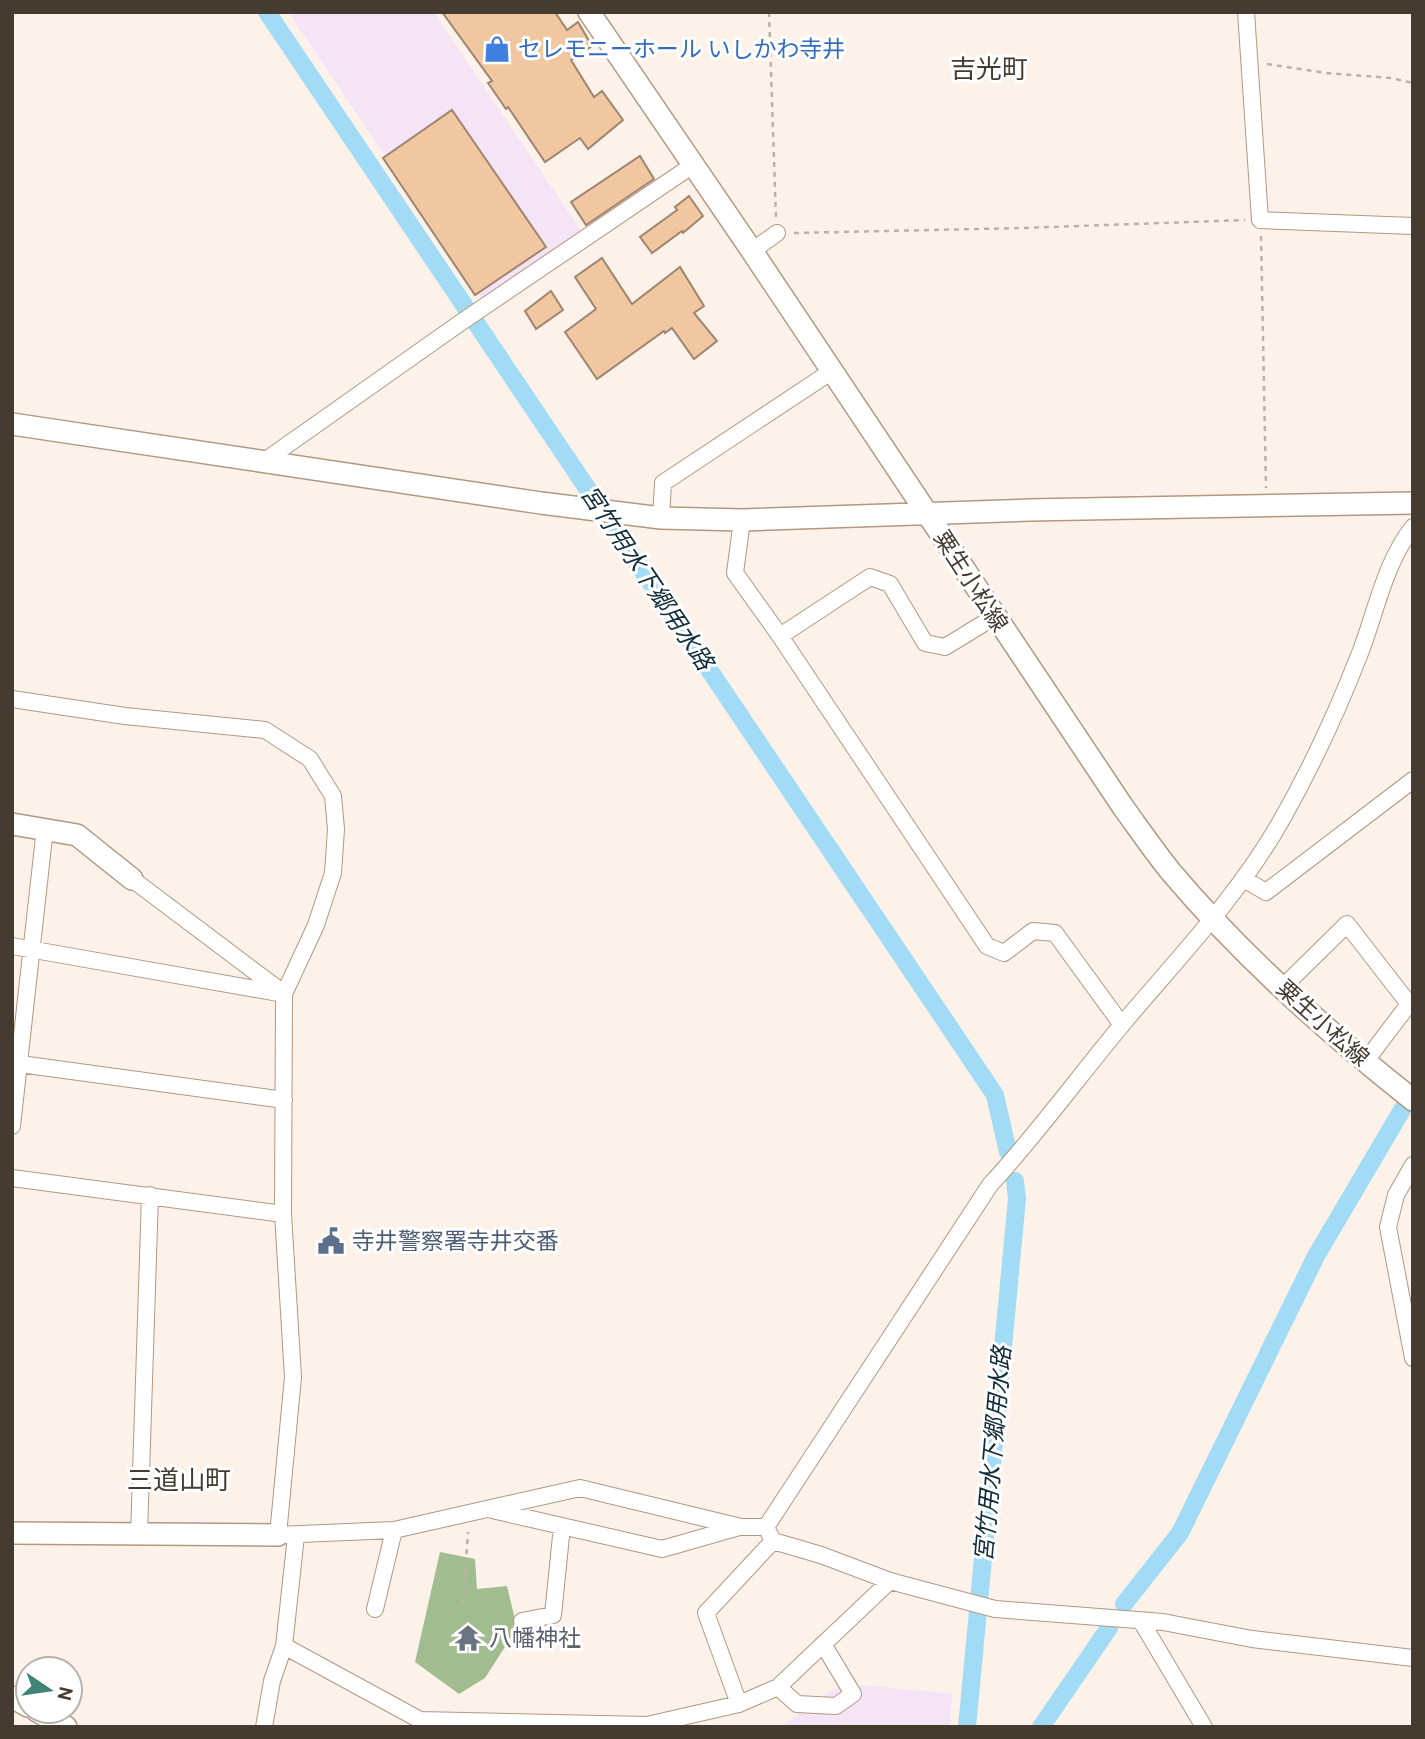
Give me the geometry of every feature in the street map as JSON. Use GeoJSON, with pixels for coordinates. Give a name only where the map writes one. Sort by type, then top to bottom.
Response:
{"type":"FeatureCollection","features":[{"type":"Feature","properties":{"kind":"street","name":"粟生小松線"},"geometry":{"type":"LineString","coordinates":[[589,12],[752,251],[994,617],[1123,807],[1170,870],[1213,918],[1283,987],[1364,1062],[1413,1100]]}},
{"type":"Feature","properties":{"kind":"street"},"geometry":{"type":"LineString","coordinates":[[1246,12],[1260,220],[1413,226]]}},
{"type":"Feature","properties":{"kind":"street"},"geometry":{"type":"LineString","coordinates":[[263,462],[460,323],[693,165]]}},
{"type":"Feature","properties":{"kind":"street"},"geometry":{"type":"LineString","coordinates":[[752,251],[777,233]]}},
{"type":"Feature","properties":{"kind":"street"},"geometry":{"type":"LineString","coordinates":[[661,518],[663,484],[832,371]]}},
{"type":"Feature","properties":{"kind":"street"},"geometry":{"type":"LineString","coordinates":[[12,424],[541,503],[661,518],[743,520],[927,513],[1413,503]]}},
{"type":"Feature","properties":{"kind":"street"},"geometry":{"type":"LineString","coordinates":[[743,520],[735,573],[987,946],[1004,953],[1033,931],[1055,933],[1122,1024]]}},
{"type":"Feature","properties":{"kind":"street"},"geometry":{"type":"LineString","coordinates":[[739,1704],[706,1613],[770,1534],[990,1185],[1025,1147],[1122,1024],[1244,879],[1281,821],[1323,738],[1360,655],[1400,543],[1413,527]]}},
{"type":"Feature","properties":{"kind":"street"},"geometry":{"type":"LineString","coordinates":[[780,636],[870,577],[890,584],[925,643],[946,647],[994,617]]}},
{"type":"Feature","properties":{"kind":"street"},"geometry":{"type":"LineString","coordinates":[[12,699],[125,716],[265,730],[310,759],[333,796],[336,829],[333,873],[316,925],[284,994],[283,1214],[293,1377],[284,1646],[272,1681],[264,1727]]}},
{"type":"Feature","properties":{"kind":"street"},"geometry":{"type":"LineString","coordinates":[[1244,879],[1266,892],[1413,780]]}},
{"type":"Feature","properties":{"kind":"street"},"geometry":{"type":"LineString","coordinates":[[12,824],[77,835],[284,994]]}},
{"type":"Feature","properties":{"kind":"street"},"geometry":{"type":"LineString","coordinates":[[12,1126],[45,828]]}},
{"type":"Feature","properties":{"kind":"street"},"geometry":{"type":"LineString","coordinates":[[1283,987],[1347,925],[1409,1004],[1364,1062]]}},
{"type":"Feature","properties":{"kind":"street"},"geometry":{"type":"LineString","coordinates":[[12,946],[284,994]]}},
{"type":"Feature","properties":{"kind":"street"},"geometry":{"type":"LineString","coordinates":[[20,1064],[284,1100]]}},
{"type":"Feature","properties":{"kind":"street"},"geometry":{"type":"LineString","coordinates":[[1413,1166],[1396,1195],[1388,1227],[1413,1358]]}},
{"type":"Feature","properties":{"kind":"street"},"geometry":{"type":"LineString","coordinates":[[12,1178],[283,1214]]}},
{"type":"Feature","properties":{"kind":"street"},"geometry":{"type":"LineString","coordinates":[[139,1535],[150,1195]]}},
{"type":"Feature","properties":{"kind":"street"},"geometry":{"type":"LineString","coordinates":[[12,1533],[287,1536],[394,1530],[580,1488],[770,1534],[890,1581],[995,1609],[1163,1622],[1252,1639],[1413,1658]]}},
{"type":"Feature","properties":{"kind":"street"},"geometry":{"type":"LineString","coordinates":[[489,1510],[662,1549],[741,1527]]}},
{"type":"Feature","properties":{"kind":"street"},"geometry":{"type":"LineString","coordinates":[[522,1621],[553,1615],[562,1526]]}},
{"type":"Feature","properties":{"kind":"street"},"geometry":{"type":"LineString","coordinates":[[375,1609],[394,1530]]}},
{"type":"Feature","properties":{"kind":"street"},"geometry":{"type":"LineString","coordinates":[[284,1646],[420,1720],[648,1725],[739,1704],[778,1687],[890,1581]]}},
{"type":"Feature","properties":{"kind":"street"},"geometry":{"type":"LineString","coordinates":[[1141,1621],[1204,1727]]}},
{"type":"Feature","properties":{"kind":"street"},"geometry":{"type":"LineString","coordinates":[[778,1687],[797,1704],[836,1706],[853,1694],[823,1644]]}},
{"type":"Feature","properties":{"kind":"path"},"geometry":{"type":"LineString","coordinates":[[769,12],[777,233],[1260,220],[1266,506]]}},
{"type":"Feature","properties":{"kind":"path"},"geometry":{"type":"LineString","coordinates":[[1250,61],[1413,83]]}},
{"type":"Feature","properties":{"kind":"path"},"geometry":{"type":"LineString","coordinates":[[463,1604],[469,1514]]}},
{"type":"Feature","properties":{"kind":"shaded area"},"geometry":{"type":"Polygon","coordinates":[[[288,12],[434,12],[583,234],[485,304],[288,12]]]}},
{"type":"Feature","properties":{"kind":"shaded area"},"geometry":{"type":"Polygon","coordinates":[[[842,1683],[953,1694],[949,1727],[780,1727],[842,1683]]]}},
{"type":"Feature","properties":{"kind":"green space"},"geometry":{"type":"Polygon","coordinates":[[[440,1552],[475,1559],[477,1589],[507,1586],[517,1628],[485,1678],[459,1694],[415,1662],[440,1552]]]}},
{"type":"Feature","properties":{"kind":"building"},"geometry":{"type":"Polygon","coordinates":[[[442,12],[555,12],[567,30],[578,22],[592,46],[571,60],[594,97],[602,91],[623,120],[588,149],[580,138],[545,162],[508,107],[506,109],[488,83],[492,81],[442,12]]]}},
{"type":"Feature","properties":{"kind":"building"},"geometry":{"type":"Polygon","coordinates":[[[452,110],[546,247],[475,295],[383,158],[452,110]]]}},
{"type":"Feature","properties":{"kind":"building"},"geometry":{"type":"Polygon","coordinates":[[[640,156],[654,179],[586,225],[571,202],[640,156]]]}},
{"type":"Feature","properties":{"kind":"building"},"geometry":{"type":"Polygon","coordinates":[[[689,196],[703,216],[652,253],[640,237],[677,210],[675,207],[689,196]]]}},
{"type":"Feature","properties":{"kind":"building"},"geometry":{"type":"Polygon","coordinates":[[[602,258],[632,304],[680,267],[704,306],[694,313],[717,341],[694,359],[672,328],[597,379],[565,332],[596,309],[575,277],[602,258]]]}},
{"type":"Feature","properties":{"kind":"building"},"geometry":{"type":"Polygon","coordinates":[[[551,291],[563,310],[536,329],[525,311],[551,291]]]}},
{"type":"Feature","properties":{"kind":"waterway","name":"宮竹用水下郷用水路"},"geometry":{"type":"LineString","coordinates":[[267,12],[995,1095],[1008,1152]]}},
{"type":"Feature","properties":{"kind":"waterway"},"geometry":{"type":"LineString","coordinates":[[1124,1604],[1180,1533],[1316,1256],[1402,1110]]}},
{"type":"Feature","properties":{"kind":"waterway","name":"宮竹用水下郷用水路"},"geometry":{"type":"LineString","coordinates":[[967,1727],[1017,1199],[1015,1181]]}},
{"type":"Feature","properties":{"kind":"waterway"},"geometry":{"type":"LineString","coordinates":[[1041,1727],[1109,1628]]}},
{"type":"Feature","properties":{"kind":"place","name":"セレモニーホール いしかわ寺井"},"geometry":{"type":"Point","coordinates":[497,49]}},
{"type":"Feature","properties":{"kind":"place","name":"寺井警察署寺井交番"},"geometry":{"type":"Point","coordinates":[331,1241]}},
{"type":"Feature","properties":{"kind":"place","name":"八幡神社"},"geometry":{"type":"Point","coordinates":[468,1638]}},
{"type":"Feature","properties":{"kind":"district","name":"吉光町"},"geometry":{"type":"Point","coordinates":[989,69]}},
{"type":"Feature","properties":{"kind":"district","name":"三道山町"},"geometry":{"type":"Point","coordinates":[179,1480]}}]}
